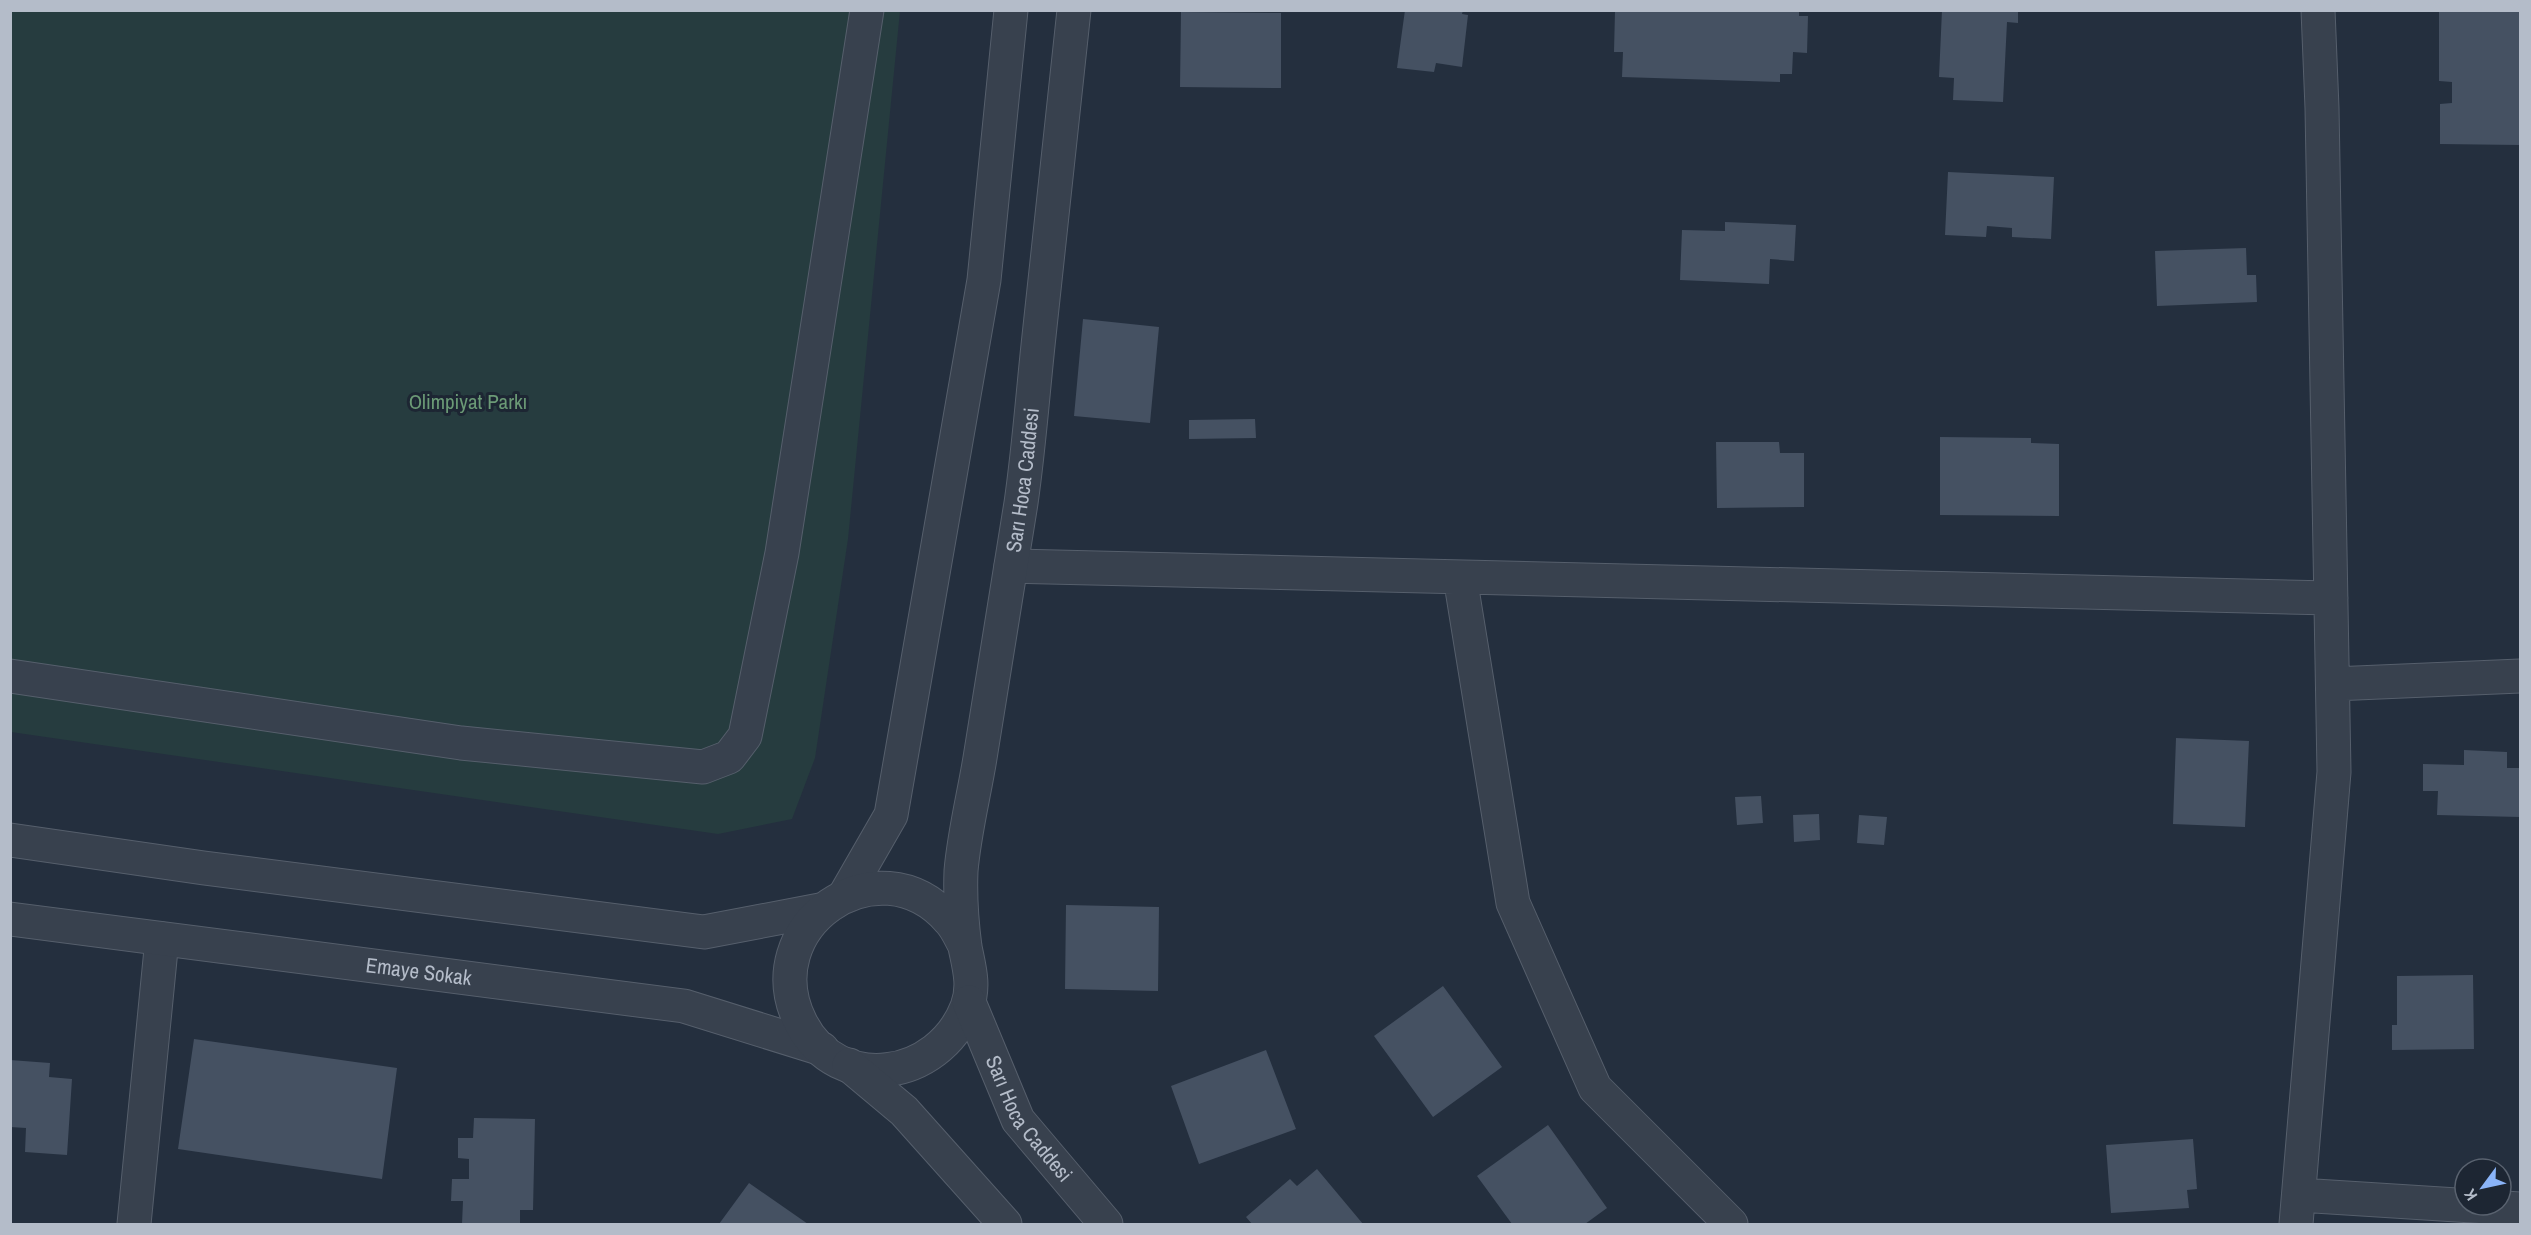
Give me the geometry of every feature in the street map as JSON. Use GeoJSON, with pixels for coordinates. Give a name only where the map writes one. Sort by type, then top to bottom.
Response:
{"type":"FeatureCollection","features":[{"type":"Feature","properties":{"kind":"street"},"geometry":{"type":"LineString","coordinates":[[10,676],[461,743],[703,767],[729,757],[745,735],[782,553],[867,10]]}},
{"type":"Feature","properties":{"kind":"street"},"geometry":{"type":"LineString","coordinates":[[1005,1224],[904,1111],[835,1057],[802,1025],[790,996],[790,964],[801,934],[833,903],[891,815],[984,280],[1011,10]]}},
{"type":"Feature","properties":{"kind":"street","name":"Sarı Hoca Caddesi"},"geometry":{"type":"LineString","coordinates":[[965,946],[961,872],[1022,498],[1074,10]]}},
{"type":"Feature","properties":{"kind":"street"},"geometry":{"type":"LineString","coordinates":[[2318,10],[2334,772],[2297,1210],[2520,1209]]}},
{"type":"Feature","properties":{"kind":"street"},"geometry":{"type":"LineString","coordinates":[[1011,566],[2331,598]]}},
{"type":"Feature","properties":{"kind":"street"},"geometry":{"type":"LineString","coordinates":[[1460,577],[1513,903],[1595,1088],[1731,1224]]}},
{"type":"Feature","properties":{"kind":"street"},"geometry":{"type":"LineString","coordinates":[[2332,684],[2520,676]]}},
{"type":"Feature","properties":{"kind":"street"},"geometry":{"type":"LineString","coordinates":[[10,840],[204,868],[704,932],[833,903],[873,888],[902,890],[928,902],[951,921],[965,946],[972,974],[969,1002],[957,1030],[936,1053],[909,1067],[879,1071],[835,1057]]}},
{"type":"Feature","properties":{"kind":"street","name":"Emaye Sokak"},"geometry":{"type":"LineString","coordinates":[[10,919],[684,1006],[835,1057]]}},
{"type":"Feature","properties":{"kind":"street"},"geometry":{"type":"LineString","coordinates":[[134,1224],[162,939]]}},
{"type":"Feature","properties":{"kind":"street","name":"Sarı Hoca Caddesi"},"geometry":{"type":"LineString","coordinates":[[969,1002],[1017,1120],[1106,1224]]}},
{"type":"Feature","properties":{"kind":"green space","name":"Olimpiyat Parkı"},"geometry":{"type":"Polygon","coordinates":[[[11,11],[900,11],[848,539],[815,758],[792,819],[718,834],[11,732],[11,11]]]}},
{"type":"Feature","properties":{"kind":"building"},"geometry":{"type":"Polygon","coordinates":[[[1405,10],[1463,10],[1462,14],[1468,15],[1462,67],[1436,63],[1434,72],[1397,68],[1405,10]]]}},
{"type":"Feature","properties":{"kind":"building"},"geometry":{"type":"Polygon","coordinates":[[[1799,10],[1799,16],[1808,16],[1807,53],[1793,52],[1792,74],[1780,74],[1780,82],[1622,77],[1623,52],[1614,52],[1615,11],[1799,10]]]}},
{"type":"Feature","properties":{"kind":"building"},"geometry":{"type":"Polygon","coordinates":[[[1942,10],[2018,10],[2018,23],[2007,22],[2003,102],[1953,100],[1954,78],[1939,77],[1942,10]]]}},
{"type":"Feature","properties":{"kind":"building"},"geometry":{"type":"Polygon","coordinates":[[[2439,10],[2520,11],[2520,145],[2440,144],[2440,104],[2452,103],[2452,82],[2439,81],[2439,10]]]}},
{"type":"Feature","properties":{"kind":"building"},"geometry":{"type":"Polygon","coordinates":[[[1181,12],[1281,13],[1281,88],[1180,87],[1181,12]]]}},
{"type":"Feature","properties":{"kind":"building"},"geometry":{"type":"Polygon","coordinates":[[[1948,172],[2054,177],[2051,239],[2012,237],[2012,228],[1987,226],[1986,237],[1945,235],[1948,172]]]}},
{"type":"Feature","properties":{"kind":"building"},"geometry":{"type":"Polygon","coordinates":[[[1725,222],[1796,225],[1794,261],[1770,259],[1769,284],[1680,280],[1682,230],[1725,231],[1725,222]]]}},
{"type":"Feature","properties":{"kind":"building"},"geometry":{"type":"Polygon","coordinates":[[[2246,248],[2247,275],[2256,275],[2257,302],[2157,306],[2155,251],[2246,248]]]}},
{"type":"Feature","properties":{"kind":"building"},"geometry":{"type":"Polygon","coordinates":[[[1083,319],[1159,327],[1150,423],[1074,416],[1083,319]]]}},
{"type":"Feature","properties":{"kind":"building"},"geometry":{"type":"Polygon","coordinates":[[[1255,419],[1256,438],[1189,439],[1189,420],[1255,419]]]}},
{"type":"Feature","properties":{"kind":"building"},"geometry":{"type":"Polygon","coordinates":[[[1940,437],[2031,438],[2031,443],[2059,444],[2059,516],[1940,515],[1940,437]]]}},
{"type":"Feature","properties":{"kind":"building"},"geometry":{"type":"Polygon","coordinates":[[[1716,442],[1779,442],[1780,453],[1804,453],[1804,507],[1717,508],[1716,442]]]}},
{"type":"Feature","properties":{"kind":"building"},"geometry":{"type":"Polygon","coordinates":[[[2176,738],[2249,741],[2245,827],[2173,824],[2176,738]]]}},
{"type":"Feature","properties":{"kind":"building"},"geometry":{"type":"Polygon","coordinates":[[[2464,750],[2507,752],[2507,768],[2520,768],[2520,817],[2437,815],[2438,791],[2423,791],[2423,764],[2464,765],[2464,750]]]}},
{"type":"Feature","properties":{"kind":"building"},"geometry":{"type":"Polygon","coordinates":[[[1761,796],[1763,823],[1737,825],[1735,797],[1761,796]]]}},
{"type":"Feature","properties":{"kind":"building"},"geometry":{"type":"Polygon","coordinates":[[[1819,814],[1820,840],[1794,842],[1793,815],[1819,814]]]}},
{"type":"Feature","properties":{"kind":"building"},"geometry":{"type":"Polygon","coordinates":[[[1859,815],[1887,817],[1884,845],[1857,843],[1859,815]]]}},
{"type":"Feature","properties":{"kind":"building"},"geometry":{"type":"Polygon","coordinates":[[[1066,905],[1159,907],[1158,991],[1065,989],[1066,905]]]}},
{"type":"Feature","properties":{"kind":"building"},"geometry":{"type":"Polygon","coordinates":[[[2473,975],[2474,1049],[2392,1050],[2392,1025],[2397,1025],[2397,976],[2473,975]]]}},
{"type":"Feature","properties":{"kind":"building"},"geometry":{"type":"Polygon","coordinates":[[[1443,986],[1502,1067],[1433,1117],[1374,1036],[1443,986]]]}},
{"type":"Feature","properties":{"kind":"building"},"geometry":{"type":"Polygon","coordinates":[[[194,1039],[397,1068],[382,1179],[178,1149],[194,1039]]]}},
{"type":"Feature","properties":{"kind":"building"},"geometry":{"type":"Polygon","coordinates":[[[1266,1050],[1296,1129],[1199,1164],[1171,1086],[1266,1050]]]}},
{"type":"Feature","properties":{"kind":"building"},"geometry":{"type":"Polygon","coordinates":[[[10,1060],[50,1063],[49,1077],[72,1079],[67,1155],[25,1152],[26,1128],[10,1127],[10,1060]]]}},
{"type":"Feature","properties":{"kind":"building"},"geometry":{"type":"Polygon","coordinates":[[[474,1118],[535,1119],[533,1210],[520,1210],[520,1224],[462,1224],[463,1201],[451,1201],[452,1179],[469,1179],[469,1159],[458,1158],[458,1138],[473,1138],[474,1118]]]}},
{"type":"Feature","properties":{"kind":"building"},"geometry":{"type":"Polygon","coordinates":[[[1548,1125],[1607,1208],[1585,1224],[1512,1224],[1477,1176],[1548,1125]]]}},
{"type":"Feature","properties":{"kind":"building"},"geometry":{"type":"Polygon","coordinates":[[[2193,1139],[2197,1189],[2187,1190],[2189,1208],[2111,1213],[2106,1145],[2193,1139]]]}},
{"type":"Feature","properties":{"kind":"building"},"geometry":{"type":"Polygon","coordinates":[[[1317,1169],[1363,1224],[1252,1224],[1246,1217],[1290,1179],[1297,1186],[1317,1169]]]}},
{"type":"Feature","properties":{"kind":"building"},"geometry":{"type":"Polygon","coordinates":[[[749,1183],[808,1224],[719,1224],[749,1183]]]}}]}
